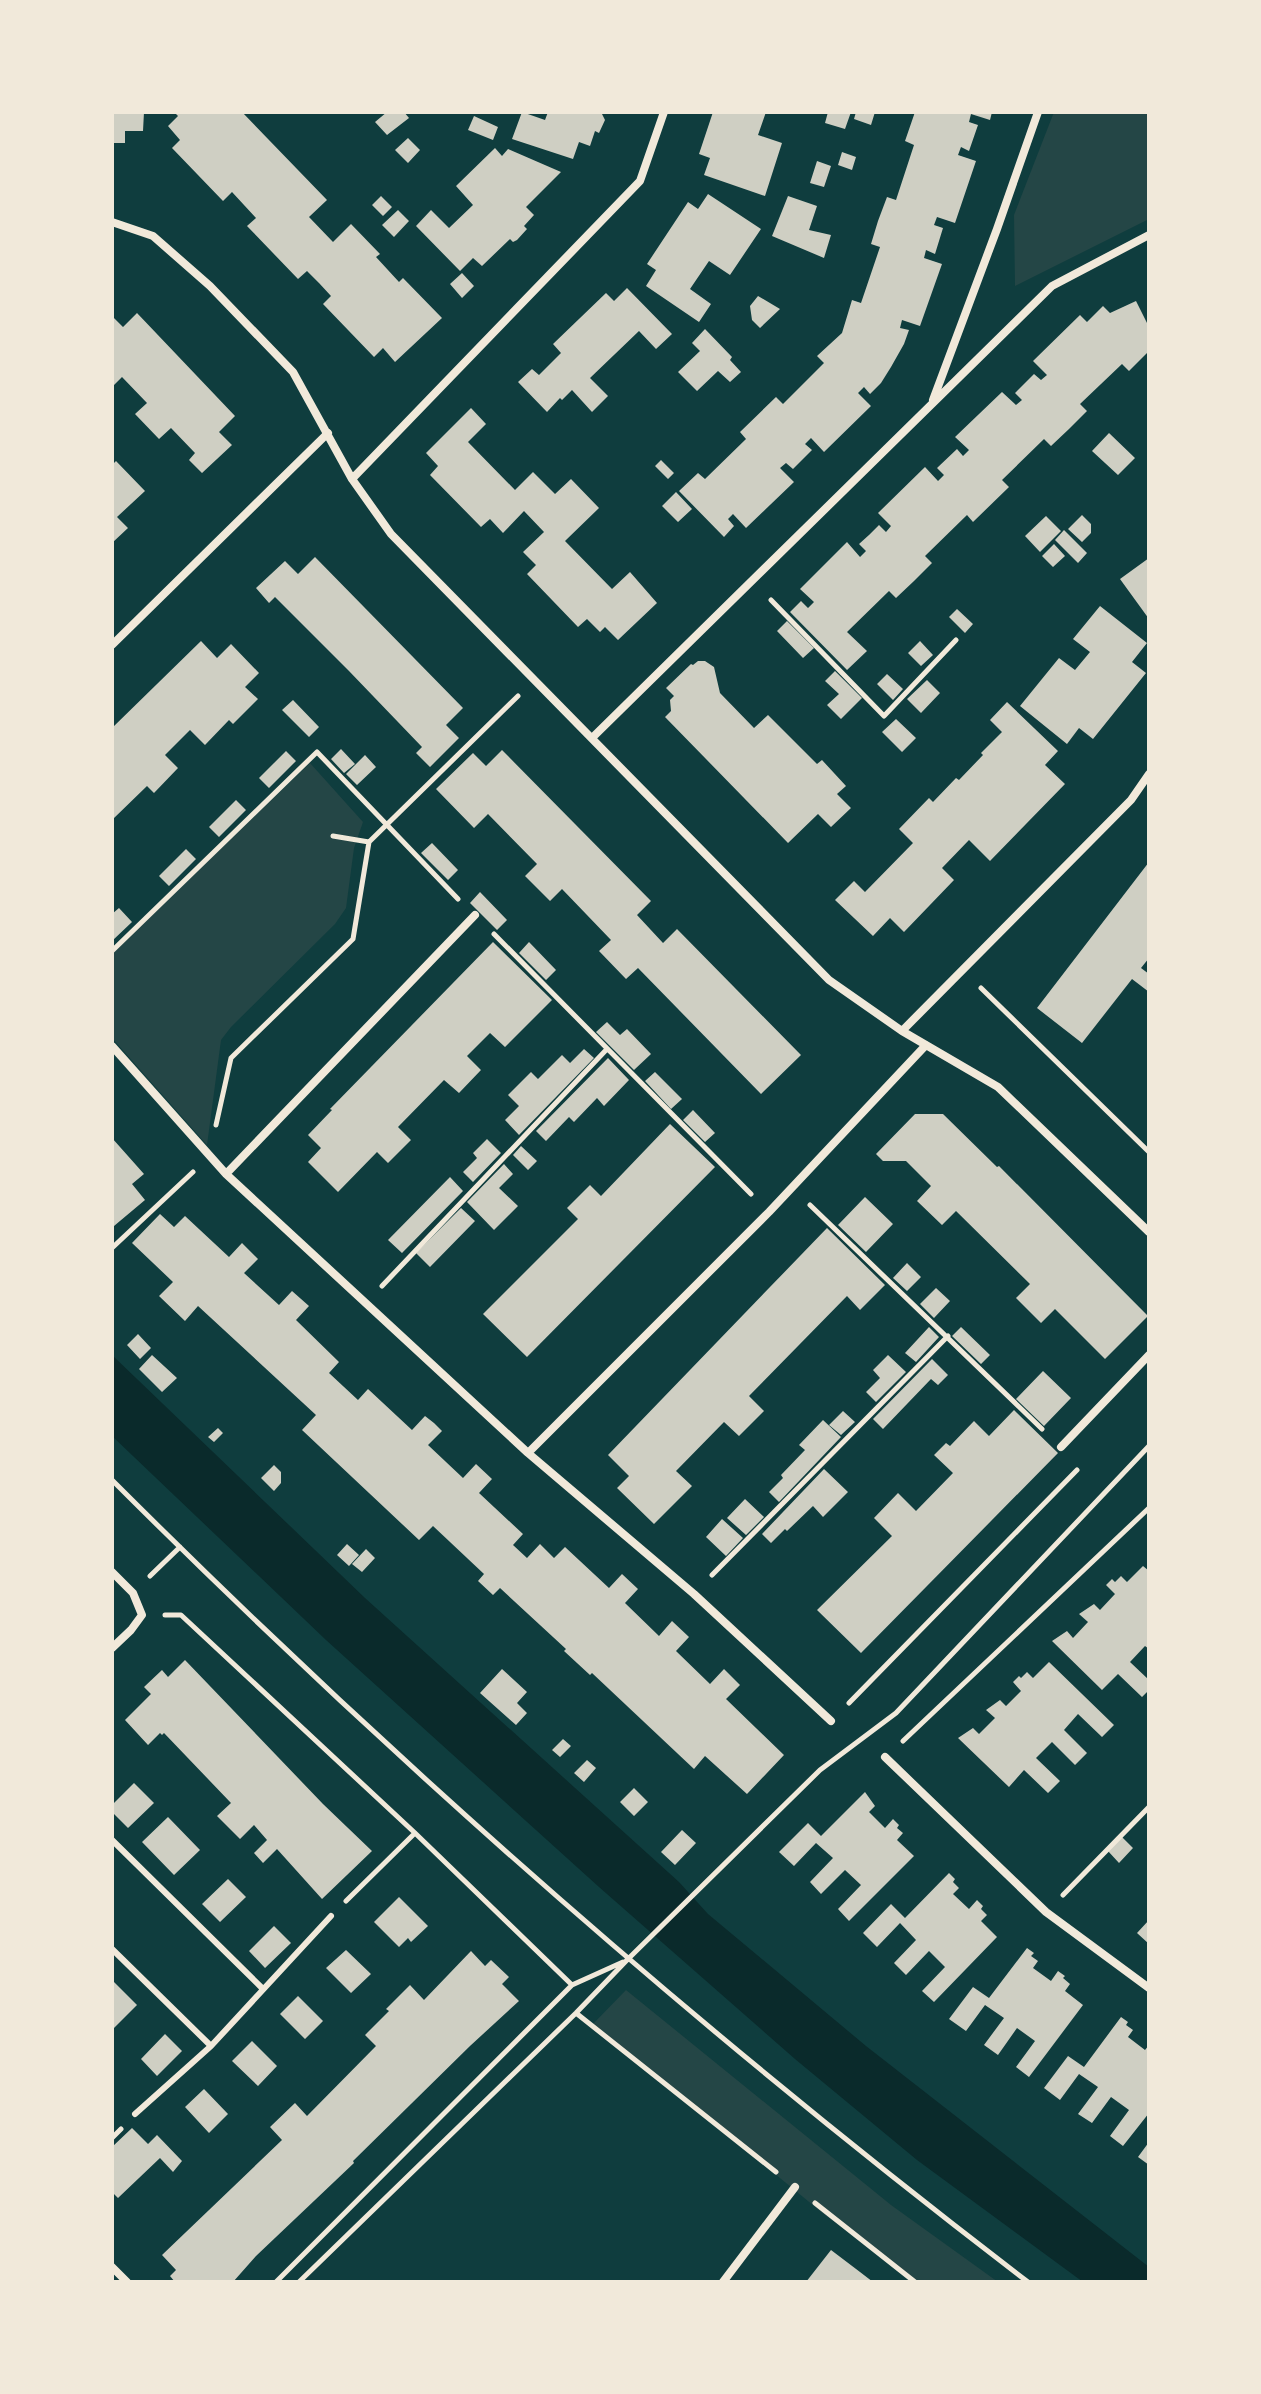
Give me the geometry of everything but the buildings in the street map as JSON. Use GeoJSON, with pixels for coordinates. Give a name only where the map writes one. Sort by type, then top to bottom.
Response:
{"type":"FeatureCollection","features":[{"type":"Feature","properties":{"kind":"street"},"geometry":{"type":"LineString","coordinates":[[352,479],[640,181],[664,112]]}},
{"type":"Feature","properties":{"kind":"street"},"geometry":{"type":"LineString","coordinates":[[931,404],[1038,112]]}},
{"type":"Feature","properties":{"kind":"street"},"geometry":{"type":"LineString","coordinates":[[112,222],[153,236],[210,286],[293,372],[352,479],[391,534],[829,980],[902,1031],[998,1087],[1149,1232]]}},
{"type":"Feature","properties":{"kind":"street"},"geometry":{"type":"LineString","coordinates":[[593,737],[1052,286],[1149,235]]}},
{"type":"Feature","properties":{"kind":"street"},"geometry":{"type":"LineString","coordinates":[[112,645],[328,433]]}},
{"type":"Feature","properties":{"kind":"street"},"geometry":{"type":"LineString","coordinates":[[902,1031],[1131,800],[1149,774]]}},
{"type":"Feature","properties":{"kind":"street"},"geometry":{"type":"LineString","coordinates":[[226,1174],[475,915]]}},
{"type":"Feature","properties":{"kind":"street"},"geometry":{"type":"LineString","coordinates":[[528,1453],[792,1188],[926,1045]]}},
{"type":"Feature","properties":{"kind":"street"},"geometry":{"type":"LineString","coordinates":[[112,1046],[226,1174],[528,1453],[694,1594],[831,1721]]}},
{"type":"Feature","properties":{"kind":"street"},"geometry":{"type":"LineString","coordinates":[[1061,1447],[1149,1355]]}},
{"type":"Feature","properties":{"kind":"street"},"geometry":{"type":"LineString","coordinates":[[112,1572],[133,1593],[142,1615],[112,1648]]}},
{"type":"Feature","properties":{"kind":"street"},"geometry":{"type":"LineString","coordinates":[[885,1757],[1046,1912],[1149,1988]]}},
{"type":"Feature","properties":{"kind":"street"},"geometry":{"type":"LineString","coordinates":[[723,2282],[795,2187]]}},
{"type":"Feature","properties":{"kind":"street"},"geometry":{"type":"LineString","coordinates":[[112,2267],[127,2282]]}},
{"type":"Feature","properties":{"kind":"lane"},"geometry":{"type":"LineString","coordinates":[[112,1840],[262,1988]]}},
{"type":"Feature","properties":{"kind":"lane"},"geometry":{"type":"LineString","coordinates":[[135,2114],[211,2046],[331,1916]]}},
{"type":"Feature","properties":{"kind":"lane"},"geometry":{"type":"LineString","coordinates":[[112,1949],[211,2046]]}},
{"type":"Feature","properties":{"kind":"path"},"geometry":{"type":"LineString","coordinates":[[753,582],[884,716],[956,640]]}},
{"type":"Feature","properties":{"kind":"path"},"geometry":{"type":"LineString","coordinates":[[112,1248],[209,1156],[231,1058],[353,939],[369,842],[535,680]]}},
{"type":"Feature","properties":{"kind":"path"},"geometry":{"type":"LineString","coordinates":[[333,836],[369,842]]}},
{"type":"Feature","properties":{"kind":"path"},"geometry":{"type":"LineString","coordinates":[[962,971],[1149,1152]]}},
{"type":"Feature","properties":{"kind":"path"},"geometry":{"type":"LineString","coordinates":[[365,1303],[607,1049]]}},
{"type":"Feature","properties":{"kind":"path"},"geometry":{"type":"LineString","coordinates":[[792,1188],[1081,1467],[831,1721],[885,1757],[1149,1508]]}},
{"type":"Feature","properties":{"kind":"path"},"geometry":{"type":"LineString","coordinates":[[694,1594],[948,1336]]}},
{"type":"Feature","properties":{"kind":"path"},"geometry":{"type":"LineString","coordinates":[[299,2282],[820,1770],[896,1713],[1149,1446]]}},
{"type":"Feature","properties":{"kind":"path"},"geometry":{"type":"LineString","coordinates":[[112,1480],[377,1735],[627,1960],[878,2166],[1028,2282]]}},
{"type":"Feature","properties":{"kind":"path"},"geometry":{"type":"LineString","coordinates":[[133,1593],[180,1547]]}},
{"type":"Feature","properties":{"kind":"path"},"geometry":{"type":"LineString","coordinates":[[142,1615],[181,1615],[415,1833],[572,1985]]}},
{"type":"Feature","properties":{"kind":"path"},"geometry":{"type":"LineString","coordinates":[[1046,1912],[1149,1807]]}},
{"type":"Feature","properties":{"kind":"path"},"geometry":{"type":"LineString","coordinates":[[331,1916],[415,1833]]}},
{"type":"Feature","properties":{"kind":"path"},"geometry":{"type":"LineString","coordinates":[[276,2282],[572,1985],[627,1960]]}},
{"type":"Feature","properties":{"kind":"path"},"geometry":{"type":"LineString","coordinates":[[576,2013],[915,2282]]}},
{"type":"Feature","properties":{"kind":"shaded area"},"geometry":{"type":"Polygon","coordinates":[[[1054,112],[1149,112],[1149,219],[1015,286],[1014,215],[1054,112]]]}},
{"type":"Feature","properties":{"kind":"shaded area"},"geometry":{"type":"Polygon","coordinates":[[[310,763],[363,822],[354,848],[346,908],[335,924],[221,1040],[207,1145],[112,1038],[112,953],[310,763]]]}},
{"type":"Feature","properties":{"kind":"shaded area"},"geometry":{"type":"Polygon","coordinates":[[[112,1355],[365,1598],[679,1882],[708,1914],[866,2046],[1149,2267],[1149,2282],[1083,2282],[917,2160],[795,2059],[599,1887],[326,1640],[112,1436],[112,1355]]]}},
{"type":"Feature","properties":{"kind":"shaded area"},"geometry":{"type":"Polygon","coordinates":[[[626,1990],[891,2205],[998,2282],[918,2282],[825,2215],[593,2024],[626,1990]]]}}]}
